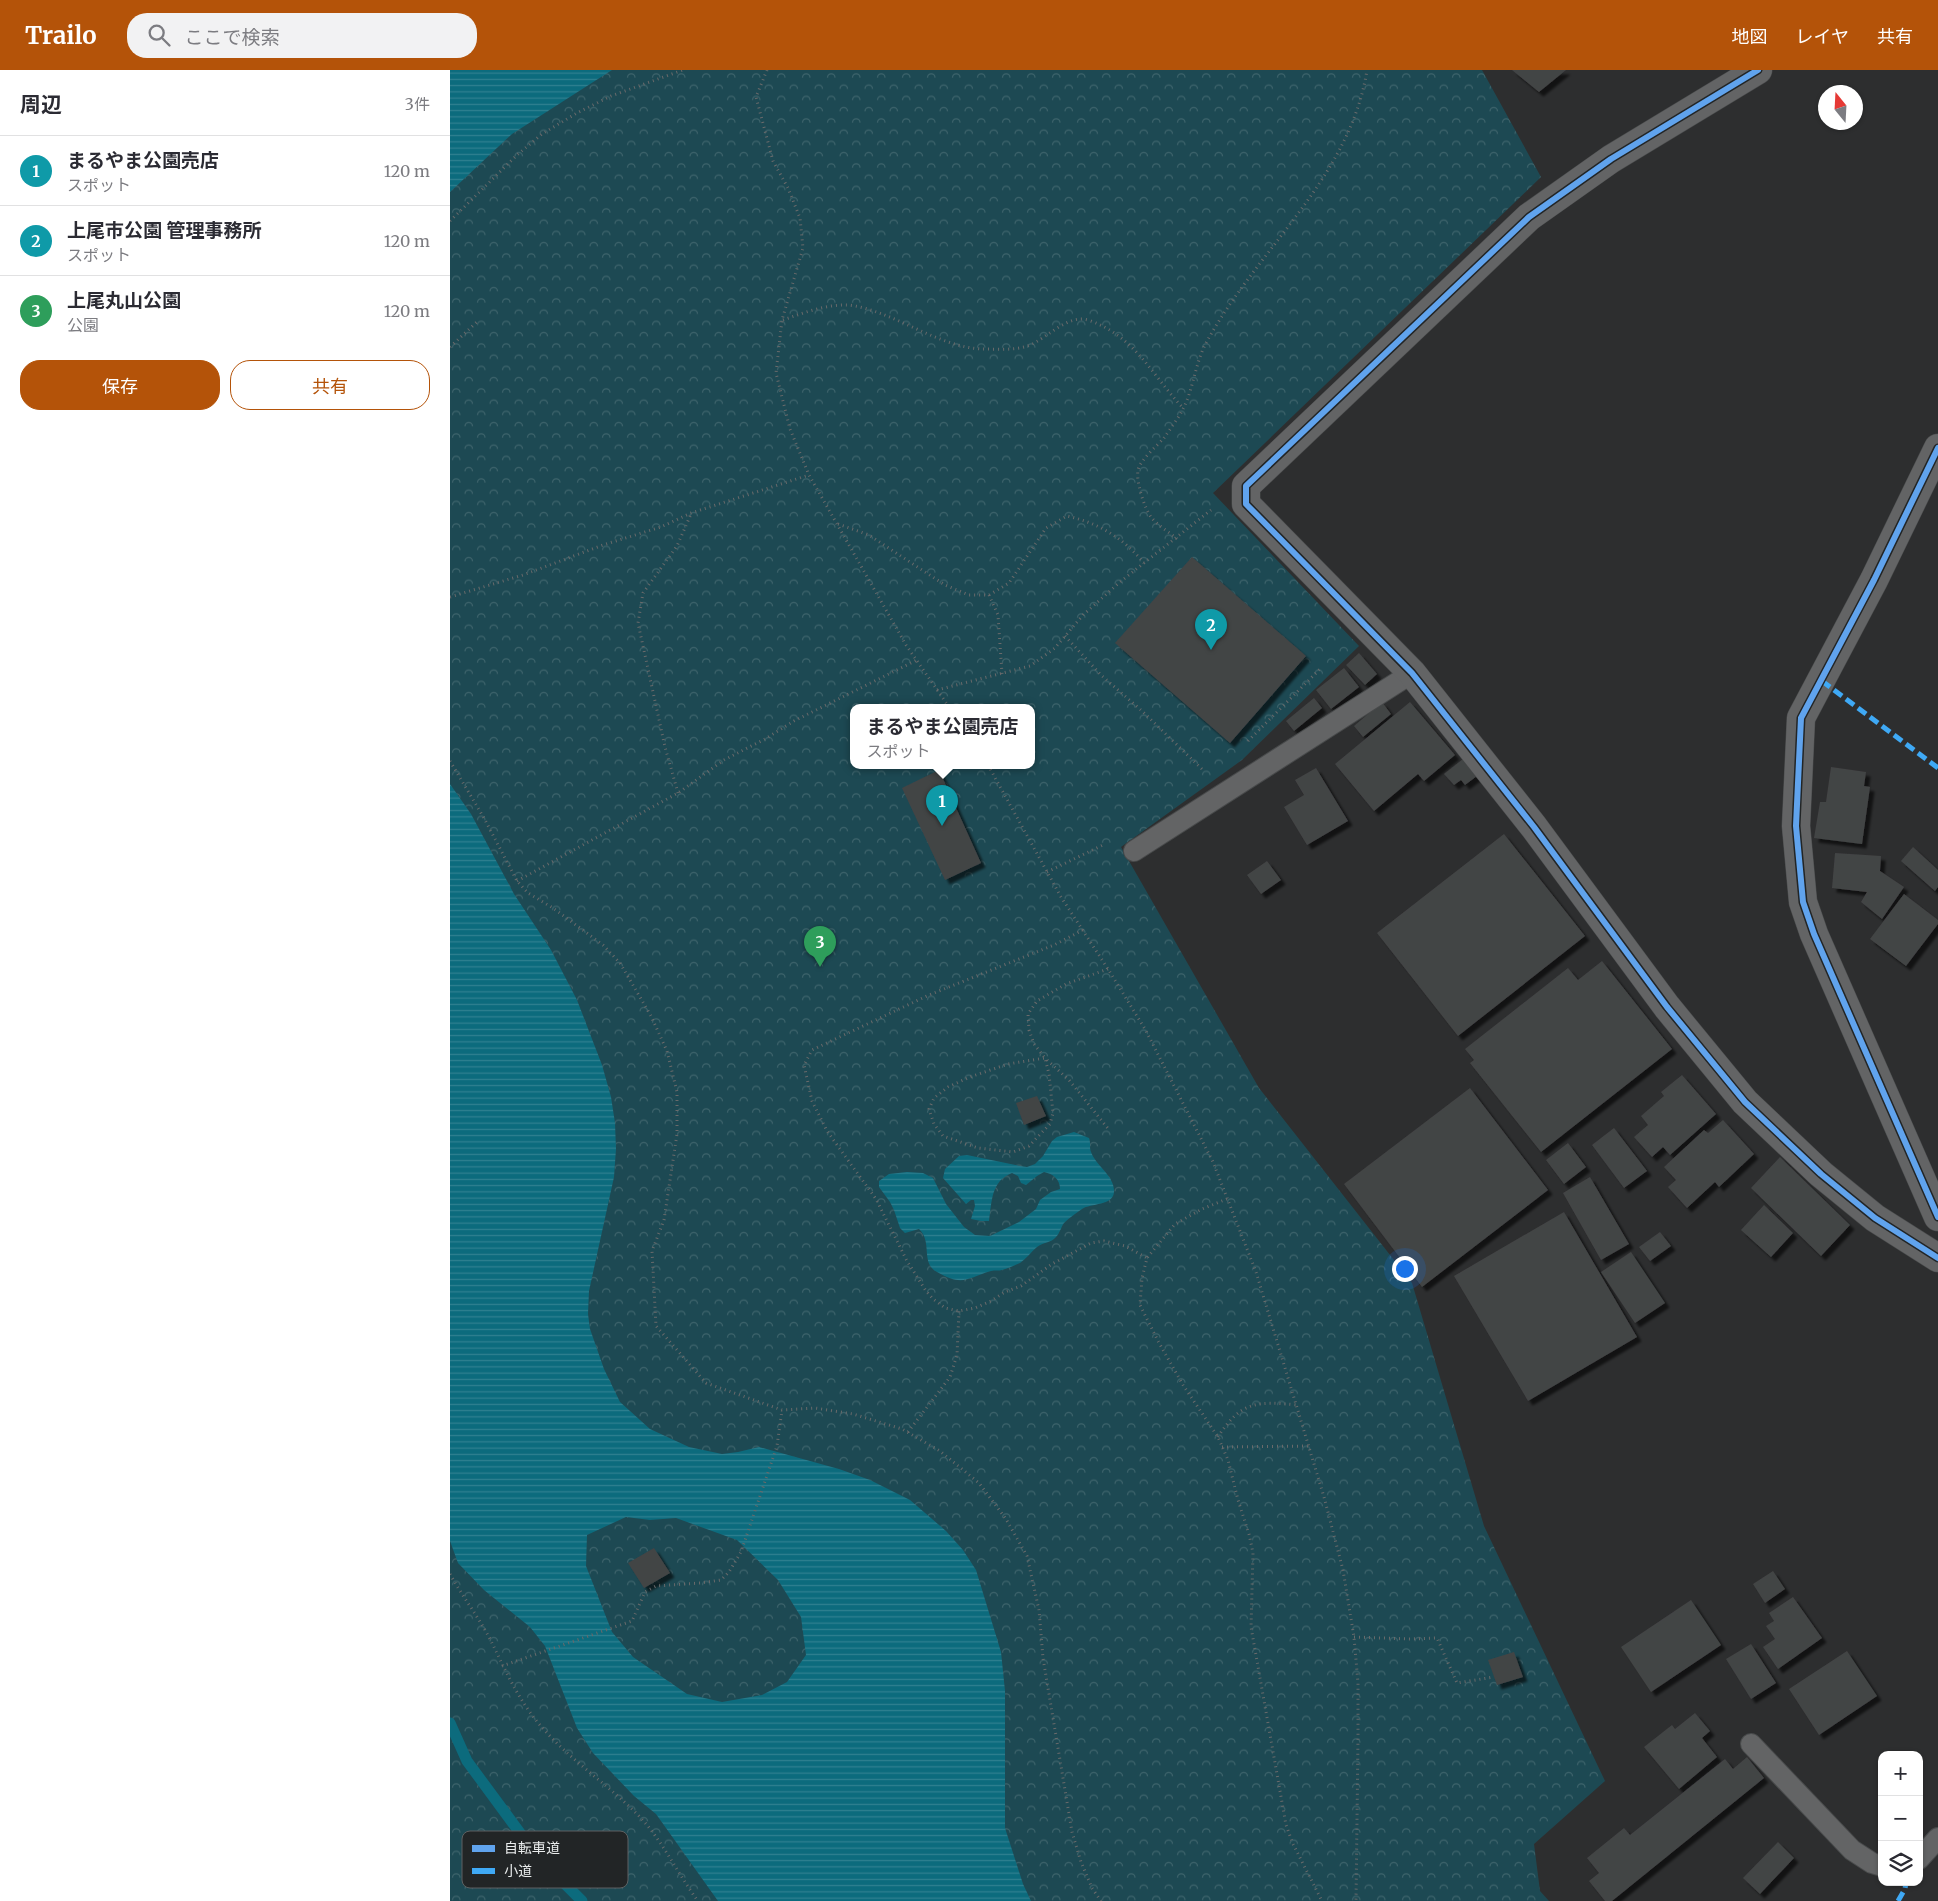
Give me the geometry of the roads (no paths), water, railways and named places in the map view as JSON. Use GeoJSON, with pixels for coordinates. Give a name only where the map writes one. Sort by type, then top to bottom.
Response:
{"type":"FeatureCollection","features":[{"type":"Feature","properties":{"kind":"street"},"geometry":{"type":"LineString","coordinates":[[1758,70],[1611,159],[1529,217],[1246,486],[1246,504],[1412,673],[1534,827],[1667,1007],[1745,1102],[1820,1174],[1875,1218],[1938,1258]]}},
{"type":"Feature","properties":{"kind":"street"},"geometry":{"type":"LineString","coordinates":[[1938,448],[1874,580],[1801,718],[1796,826],[1803,902],[1814,934],[1938,1217]]}},
{"type":"Feature","properties":{"kind":"lane"},"geometry":{"type":"LineString","coordinates":[[1134,851],[1412,673]]}},
{"type":"Feature","properties":{"kind":"lane"},"geometry":{"type":"LineString","coordinates":[[1751,1744],[1852,1850],[1878,1864]]}},
{"type":"Feature","properties":{"kind":"lane"},"geometry":{"type":"LineString","coordinates":[[1923,1855],[1938,1838]]}},
{"type":"Feature","properties":{"kind":"waterway"},"geometry":{"type":"LineString","coordinates":[[450,1723],[467,1761],[519,1831]]}},
{"type":"Feature","properties":{"kind":"waterway"},"geometry":{"type":"LineString","coordinates":[[569,1888],[582,1901]]}},
{"type":"Feature","properties":{"kind":"place","name":"上尾市公園 管理事務所"},"geometry":{"type":"Point","coordinates":[1211,650]}},
{"type":"Feature","properties":{"kind":"place","name":"まるやま公園売店"},"geometry":{"type":"Point","coordinates":[942,826]}},
{"type":"Feature","properties":{"kind":"place","name":"上尾丸山公園"},"geometry":{"type":"Point","coordinates":[820,967]}}]}
